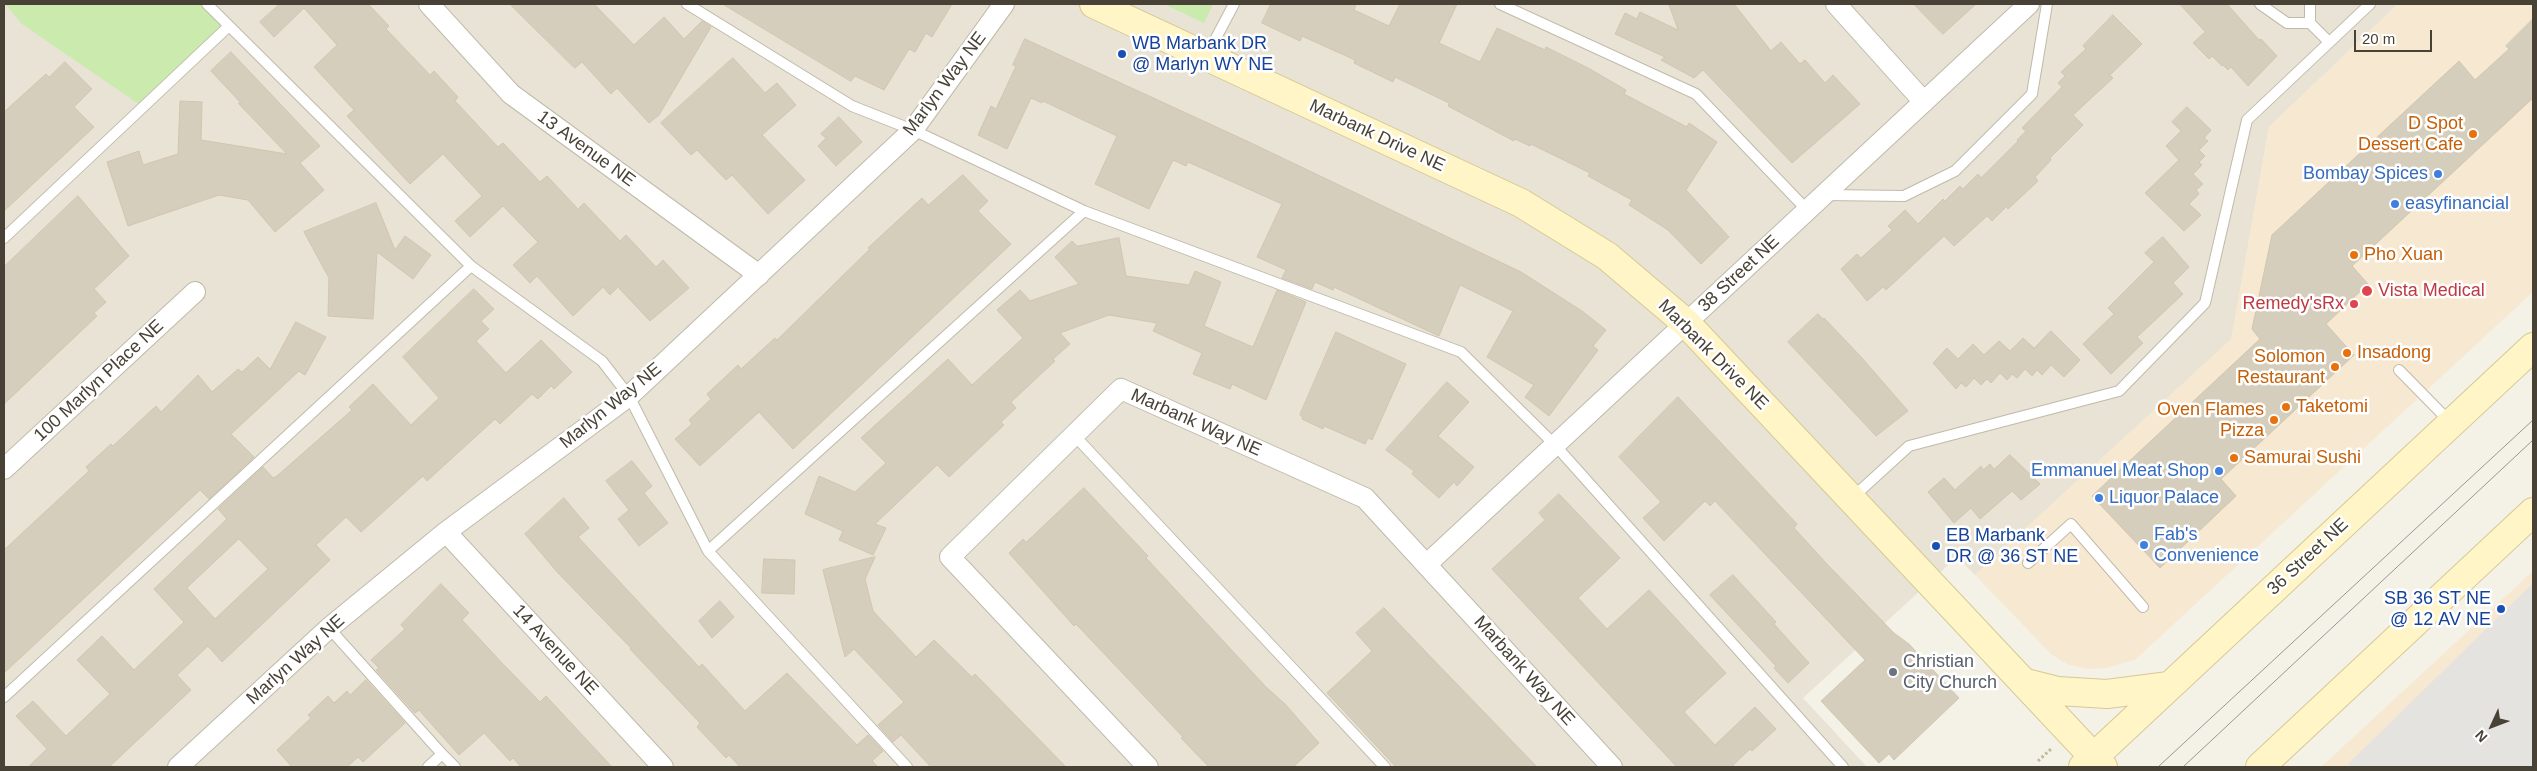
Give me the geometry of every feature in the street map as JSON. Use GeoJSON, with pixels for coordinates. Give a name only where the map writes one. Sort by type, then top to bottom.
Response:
{"type":"FeatureCollection","features":[{"type":"Feature","properties":{"kind":"street","name":"13 Avenue NE"},"geometry":{"type":"LineString","coordinates":[[429,4],[511,94],[759,276]]}},
{"type":"Feature","properties":{"kind":"street","name":"Marlyn Way NE"},"geometry":{"type":"LineString","coordinates":[[178,767],[329,628],[446,532],[629,396],[759,276],[913,130],[1004,4]]}},
{"type":"Feature","properties":{"kind":"street","name":"Marbank Drive NE"},"geometry":{"type":"LineString","coordinates":[[1094,4],[1521,204],[1607,256],[1686,323],[2026,684],[2093,764]]}},
{"type":"Feature","properties":{"kind":"street"},"geometry":{"type":"LineString","coordinates":[[1836,4],[1924,102]]}},
{"type":"Feature","properties":{"kind":"street","name":"38 Street NE"},"geometry":{"type":"LineString","coordinates":[[1427,564],[2029,4]]}},
{"type":"Feature","properties":{"kind":"street","name":"100 Marlyn Place NE"},"geometry":{"type":"LineString","coordinates":[[4,469],[195,292]]}},
{"type":"Feature","properties":{"kind":"street","name":"36 Street NE"},"geometry":{"type":"LineString","coordinates":[[2093,764],[2170,686],[2533,347]]}},
{"type":"Feature","properties":{"kind":"street","name":"Marbank Way NE"},"geometry":{"type":"LineString","coordinates":[[1148,767],[950,556],[1121,389],[1365,498],[1612,767]]}},
{"type":"Feature","properties":{"kind":"street"},"geometry":{"type":"LineString","coordinates":[[2260,767],[2522,526]]}},
{"type":"Feature","properties":{"kind":"street","name":"14 Avenue NE"},"geometry":{"type":"LineString","coordinates":[[446,532],[663,767]]}},
{"type":"Feature","properties":{"kind":"street"},"geometry":{"type":"LineString","coordinates":[[2026,684],[2058,691],[2107,694],[2170,686]]}},
{"type":"Feature","properties":{"kind":"lane"},"geometry":{"type":"LineString","coordinates":[[207,4],[471,266],[602,361],[629,396],[708,551],[907,767]]}},
{"type":"Feature","properties":{"kind":"lane"},"geometry":{"type":"LineString","coordinates":[[687,4],[852,106],[913,130],[1084,211],[1461,352],[1555,445],[1843,767]]}},
{"type":"Feature","properties":{"kind":"lane"},"geometry":{"type":"LineString","coordinates":[[1207,56],[1234,4]]}},
{"type":"Feature","properties":{"kind":"lane"},"geometry":{"type":"LineString","coordinates":[[1500,4],[1696,94],[1807,210]]}},
{"type":"Feature","properties":{"kind":"lane"},"geometry":{"type":"LineString","coordinates":[[1823,195],[1904,196],[1955,171],[2032,94],[2047,4]]}},
{"type":"Feature","properties":{"kind":"lane"},"geometry":{"type":"LineString","coordinates":[[2260,4],[2287,23],[2310,23],[2330,42]]}},
{"type":"Feature","properties":{"kind":"lane"},"geometry":{"type":"LineString","coordinates":[[2310,4],[2310,23]]}},
{"type":"Feature","properties":{"kind":"lane"},"geometry":{"type":"LineString","coordinates":[[1852,498],[1909,446],[2119,391],[2205,303],[2247,120],[2370,4]]}},
{"type":"Feature","properties":{"kind":"lane"},"geometry":{"type":"LineString","coordinates":[[4,238],[229,26]]}},
{"type":"Feature","properties":{"kind":"lane"},"geometry":{"type":"LineString","coordinates":[[708,551],[1084,211]]}},
{"type":"Feature","properties":{"kind":"lane"},"geometry":{"type":"LineString","coordinates":[[4,697],[471,266]]}},
{"type":"Feature","properties":{"kind":"lane"},"geometry":{"type":"LineString","coordinates":[[2399,370],[2451,423]]}},
{"type":"Feature","properties":{"kind":"lane"},"geometry":{"type":"LineString","coordinates":[[1074,435],[1385,767]]}},
{"type":"Feature","properties":{"kind":"lane"},"geometry":{"type":"LineString","coordinates":[[2028,563],[2070,524],[2144,606]]}},
{"type":"Feature","properties":{"kind":"lane"},"geometry":{"type":"LineString","coordinates":[[329,628],[455,767]]}},
{"type":"Feature","properties":{"kind":"lane"},"geometry":{"type":"LineString","coordinates":[[428,767],[442,754]]}},
{"type":"Feature","properties":{"kind":"shaded area"},"geometry":{"type":"Polygon","coordinates":[[[4,4],[2398,4],[2269,127],[2232,339],[1975,575],[1957,557],[1803,698],[1867,767],[4,767],[4,4]]]}},
{"type":"Feature","properties":{"kind":"shaded area"},"geometry":{"type":"Polygon","coordinates":[[[2398,4],[2533,4],[2533,292],[2135,660],[2106,668],[2087,669],[2067,664],[2051,654],[1975,575],[2231,339],[2269,127],[2398,4]]]}},
{"type":"Feature","properties":{"kind":"shaded area"},"geometry":{"type":"Polygon","coordinates":[[[2533,571],[2533,767],[2321,767],[2533,571]]]}},
{"type":"Feature","properties":{"kind":"shaded area"},"geometry":{"type":"Polygon","coordinates":[[[2533,583],[2533,767],[2351,767],[2348,764],[2533,583]]]}},
{"type":"Feature","properties":{"kind":"green space"},"geometry":{"type":"Polygon","coordinates":[[[5,4],[207,4],[229,26],[143,107],[22,24],[5,4]]]}},
{"type":"Feature","properties":{"kind":"green space"},"geometry":{"type":"Polygon","coordinates":[[[1164,4],[1213,4],[1204,23],[1164,4]]]}},
{"type":"Feature","properties":{"kind":"building"},"geometry":{"type":"Polygon","coordinates":[[[280,4],[368,4],[389,26],[386,29],[430,75],[434,71],[458,97],[455,101],[498,147],[503,143],[540,182],[547,176],[578,209],[584,203],[620,241],[626,235],[656,267],[663,260],[689,288],[650,321],[618,287],[610,295],[603,287],[573,316],[537,276],[530,283],[513,265],[538,242],[503,206],[470,237],[455,221],[482,196],[443,154],[410,184],[347,116],[354,110],[314,67],[337,45],[304,8],[274,37],[260,22],[280,4]]]}},
{"type":"Feature","properties":{"kind":"building"},"geometry":{"type":"Polygon","coordinates":[[[510,4],[594,4],[634,45],[664,17],[684,39],[702,21],[711,27],[659,115],[649,123],[617,88],[611,94],[582,62],[575,68],[510,4]]]}},
{"type":"Feature","properties":{"kind":"building"},"geometry":{"type":"Polygon","coordinates":[[[723,4],[952,4],[932,37],[926,33],[915,52],[909,49],[884,90],[855,76],[851,81],[723,4]]]}},
{"type":"Feature","properties":{"kind":"building"},"geometry":{"type":"Polygon","coordinates":[[[1271,4],[1356,4],[1354,10],[1389,26],[1400,4],[1457,4],[1439,43],[1480,62],[1497,28],[1545,50],[1546,47],[1588,68],[1626,90],[1624,94],[1687,127],[1689,123],[1717,142],[1686,190],[1729,237],[1701,264],[1668,230],[1629,205],[1632,200],[1588,176],[1590,173],[1531,144],[1530,146],[1515,139],[1514,141],[1448,106],[1449,103],[1395,77],[1393,82],[1354,63],[1355,60],[1302,36],[1300,41],[1262,23],[1271,4]]]}},
{"type":"Feature","properties":{"kind":"building"},"geometry":{"type":"Polygon","coordinates":[[[1669,4],[1734,4],[1771,51],[1781,42],[1800,64],[1805,60],[1825,83],[1833,75],[1860,104],[1792,163],[1703,70],[1694,78],[1661,60],[1665,57],[1615,34],[1625,13],[1637,19],[1640,12],[1678,30],[1669,4]]]}},
{"type":"Feature","properties":{"kind":"building"},"geometry":{"type":"Polygon","coordinates":[[[1914,4],[1976,4],[1943,34],[1914,4]]]}},
{"type":"Feature","properties":{"kind":"building"},"geometry":{"type":"Polygon","coordinates":[[[2180,4],[2227,4],[2259,40],[2261,39],[2277,56],[2248,86],[2231,67],[2228,70],[2212,56],[2209,59],[2193,43],[2205,32],[2180,4]]]}},
{"type":"Feature","properties":{"kind":"building"},"geometry":{"type":"Polygon","coordinates":[[[2113,15],[2142,44],[2110,75],[2113,78],[2073,115],[2083,125],[2050,158],[2051,160],[2035,177],[2038,181],[2008,209],[2006,207],[1992,221],[1987,216],[1954,246],[1944,236],[1886,290],[1883,287],[1867,301],[1841,269],[1857,254],[1861,258],[1892,230],[1888,226],[1905,210],[1918,224],[1943,199],[1945,201],[1960,186],[1963,189],[1978,174],[1981,178],[2018,141],[2026,131],[2022,128],[2062,87],[2058,83],[2065,76],[2061,72],[2086,49],[2083,46],[2113,15]]]}},
{"type":"Feature","properties":{"kind":"building"},"geometry":{"type":"Polygon","coordinates":[[[2533,19],[2533,98],[2352,266],[2368,284],[2326,324],[2354,355],[2221,479],[2236,496],[2160,568],[2092,496],[2260,339],[2252,329],[2272,235],[2459,61],[2475,80],[2509,49],[2506,46],[2533,19]]]}},
{"type":"Feature","properties":{"kind":"building"},"geometry":{"type":"Polygon","coordinates":[[[1025,39],[1249,142],[1521,272],[1582,311],[1606,330],[1593,346],[1598,350],[1549,416],[1525,397],[1534,385],[1487,357],[1513,311],[1491,300],[1460,285],[1439,336],[1334,287],[1333,290],[1315,282],[1312,289],[1282,278],[1286,270],[1257,257],[1282,204],[1188,162],[1186,166],[1173,160],[1149,209],[1095,184],[1117,136],[1043,101],[1042,103],[1031,98],[1007,149],[978,135],[991,106],[996,109],[1016,66],[1013,65],[1025,39]]]}},
{"type":"Feature","properties":{"kind":"building"},"geometry":{"type":"Polygon","coordinates":[[[231,52],[320,146],[300,163],[324,190],[275,232],[248,200],[219,195],[128,226],[107,162],[139,151],[143,165],[178,154],[180,101],[202,102],[201,140],[287,154],[238,103],[241,103],[211,71],[231,52]]]}},
{"type":"Feature","properties":{"kind":"building"},"geometry":{"type":"Polygon","coordinates":[[[733,58],[765,93],[777,83],[796,105],[762,135],[805,180],[768,214],[732,175],[726,180],[697,150],[691,155],[661,123],[733,58]]]}},
{"type":"Feature","properties":{"kind":"building"},"geometry":{"type":"Polygon","coordinates":[[[65,62],[92,89],[74,107],[94,127],[4,211],[4,112],[46,74],[49,77],[65,62]]]}},
{"type":"Feature","properties":{"kind":"building"},"geometry":{"type":"Polygon","coordinates":[[[2187,107],[2211,130],[2204,138],[2208,141],[2199,150],[2205,156],[2199,162],[2202,165],[2193,174],[2203,184],[2196,190],[2199,194],[2189,204],[2201,215],[2184,231],[2145,193],[2179,160],[2166,146],[2181,131],[2172,122],[2187,107]]]}},
{"type":"Feature","properties":{"kind":"building"},"geometry":{"type":"Polygon","coordinates":[[[839,117],[862,142],[836,166],[818,146],[826,138],[821,134],[839,117]]]}},
{"type":"Feature","properties":{"kind":"building"},"geometry":{"type":"Polygon","coordinates":[[[963,175],[988,201],[978,211],[1011,244],[793,449],[759,412],[700,466],[675,439],[692,424],[689,420],[711,399],[707,394],[738,365],[741,369],[775,338],[777,340],[870,249],[868,248],[922,198],[928,205],[963,175]]]}},
{"type":"Feature","properties":{"kind":"building"},"geometry":{"type":"Polygon","coordinates":[[[78,196],[129,256],[94,289],[106,302],[94,313],[97,316],[4,404],[4,267],[78,196]]]}},
{"type":"Feature","properties":{"kind":"building"},"geometry":{"type":"Polygon","coordinates":[[[376,203],[395,250],[405,236],[431,255],[413,279],[377,252],[373,319],[328,316],[329,278],[304,232],[376,203]]]}},
{"type":"Feature","properties":{"kind":"building"},"geometry":{"type":"Polygon","coordinates":[[[2163,237],[2189,267],[2173,283],[2183,294],[2137,337],[2143,343],[2111,374],[2083,344],[2114,314],[2108,308],[2154,262],[2145,253],[2163,237]]]}},
{"type":"Feature","properties":{"kind":"building"},"geometry":{"type":"Polygon","coordinates":[[[1119,238],[1126,276],[1189,285],[1195,271],[1221,282],[1204,326],[1253,347],[1277,290],[1306,302],[1266,400],[1232,384],[1230,389],[1193,374],[1202,353],[1153,331],[1157,323],[1109,315],[1060,333],[1070,344],[1053,359],[1055,361],[1011,402],[1016,408],[1001,422],[1004,425],[949,477],[937,465],[875,524],[886,528],[873,555],[839,540],[843,531],[805,514],[819,476],[855,492],[886,463],[861,438],[948,359],[972,385],[1023,338],[997,310],[1020,290],[1030,301],[1079,284],[1055,257],[1072,241],[1077,246],[1119,238]]]}},
{"type":"Feature","properties":{"kind":"building"},"geometry":{"type":"Polygon","coordinates":[[[474,289],[494,309],[481,321],[489,329],[476,341],[506,373],[541,340],[572,372],[554,389],[551,386],[538,399],[532,394],[500,424],[495,419],[427,481],[423,476],[361,532],[346,517],[316,545],[330,560],[222,662],[208,646],[177,675],[191,690],[109,767],[28,767],[47,749],[16,716],[33,701],[66,736],[110,694],[77,660],[102,636],[134,670],[184,622],[154,589],[227,519],[218,509],[263,467],[273,478],[277,476],[352,410],[349,407],[373,384],[411,425],[439,398],[403,357],[474,289]],[[239,539],[187,588],[215,619],[268,569],[239,539]]]}},
{"type":"Feature","properties":{"kind":"building"},"geometry":{"type":"Polygon","coordinates":[[[1818,314],[1862,358],[1908,411],[1876,436],[1788,342],[1818,314]]]}},
{"type":"Feature","properties":{"kind":"building"},"geometry":{"type":"Polygon","coordinates":[[[296,322],[326,337],[305,375],[299,371],[231,434],[254,457],[209,499],[200,490],[4,673],[4,550],[89,471],[86,467],[111,444],[113,446],[156,406],[161,412],[198,375],[212,392],[238,369],[242,372],[258,357],[270,369],[296,322]]]}},
{"type":"Feature","properties":{"kind":"building"},"geometry":{"type":"Polygon","coordinates":[[[2051,331],[2080,360],[2064,377],[2051,365],[2042,375],[2037,370],[2032,376],[2025,369],[2017,378],[2012,374],[2007,380],[2000,373],[1991,383],[1987,379],[1981,385],[1974,378],[1966,387],[1961,383],[1956,389],[1933,363],[1947,348],[1958,359],[1973,344],[1984,355],[1999,341],[2010,351],[2023,338],[2034,348],[2051,331]]]}},
{"type":"Feature","properties":{"kind":"building"},"geometry":{"type":"Polygon","coordinates":[[[1336,332],[1406,364],[1372,440],[1368,438],[1365,444],[1324,426],[1323,429],[1302,419],[1303,417],[1300,415],[1336,332]]]}},
{"type":"Feature","properties":{"kind":"building"},"geometry":{"type":"Polygon","coordinates":[[[1447,382],[1469,402],[1438,436],[1474,467],[1457,486],[1454,482],[1439,498],[1412,474],[1414,471],[1386,450],[1447,382]]]}},
{"type":"Feature","properties":{"kind":"building"},"geometry":{"type":"Polygon","coordinates":[[[1678,397],[1797,524],[1794,528],[1826,563],[1894,633],[1909,644],[1959,698],[1894,760],[1889,754],[1879,763],[1821,701],[1865,660],[1715,501],[1710,506],[1705,501],[1664,541],[1643,518],[1661,502],[1619,457],[1678,397]]]}},
{"type":"Feature","properties":{"kind":"building"},"geometry":{"type":"Polygon","coordinates":[[[2010,455],[2040,484],[2021,500],[2012,491],[1980,519],[1971,508],[1954,523],[1928,492],[1944,478],[1955,490],[1981,466],[1983,470],[1990,464],[1994,469],[2010,455]]]}},
{"type":"Feature","properties":{"kind":"building"},"geometry":{"type":"Polygon","coordinates":[[[632,461],[652,486],[644,493],[668,523],[639,546],[618,519],[629,510],[606,481],[632,461]]]}},
{"type":"Feature","properties":{"kind":"building"},"geometry":{"type":"Polygon","coordinates":[[[1084,488],[1148,556],[1146,558],[1266,687],[1285,704],[1319,743],[1293,767],[1209,767],[1076,624],[1074,626],[1009,553],[1023,539],[1026,542],[1084,488]]]}},
{"type":"Feature","properties":{"kind":"building"},"geometry":{"type":"Polygon","coordinates":[[[1559,494],[1620,558],[1578,598],[1607,629],[1649,590],[1669,611],[1726,673],[1684,712],[1715,745],[1755,707],[1776,729],[1752,751],[1750,749],[1733,765],[1735,767],[1677,767],[1492,569],[1545,520],[1539,513],[1559,494]]]}},
{"type":"Feature","properties":{"kind":"building"},"geometry":{"type":"Polygon","coordinates":[[[564,498],[589,528],[578,537],[699,667],[702,664],[745,711],[787,673],[857,745],[868,735],[883,751],[872,761],[878,767],[740,767],[729,755],[726,758],[697,727],[700,723],[558,573],[525,534],[564,498]]]}},
{"type":"Feature","properties":{"kind":"building"},"geometry":{"type":"Polygon","coordinates":[[[875,557],[865,579],[873,611],[916,657],[934,640],[972,677],[975,674],[1066,767],[931,767],[901,735],[893,742],[878,725],[904,702],[854,649],[845,657],[823,570],[875,557]]]}},
{"type":"Feature","properties":{"kind":"building"},"geometry":{"type":"Polygon","coordinates":[[[764,559],[795,560],[794,594],[762,593],[764,559]]]}},
{"type":"Feature","properties":{"kind":"building"},"geometry":{"type":"Polygon","coordinates":[[[1733,575],[1776,622],[1774,624],[1809,663],[1788,683],[1774,668],[1776,666],[1710,595],[1733,575]]]}},
{"type":"Feature","properties":{"kind":"building"},"geometry":{"type":"Polygon","coordinates":[[[441,584],[469,613],[462,620],[503,664],[540,702],[546,696],[612,767],[521,767],[513,758],[510,761],[484,733],[459,755],[419,710],[415,713],[376,670],[379,668],[371,660],[405,629],[401,625],[441,584]]]}},
{"type":"Feature","properties":{"kind":"building"},"geometry":{"type":"Polygon","coordinates":[[[720,601],[734,617],[712,638],[699,621],[720,601]]]}},
{"type":"Feature","properties":{"kind":"building"},"geometry":{"type":"Polygon","coordinates":[[[1384,608],[1537,767],[1396,767],[1327,693],[1372,651],[1356,633],[1384,608]]]}},
{"type":"Feature","properties":{"kind":"building"},"geometry":{"type":"Polygon","coordinates":[[[366,680],[405,723],[363,762],[358,757],[347,767],[292,767],[277,750],[311,718],[308,715],[328,696],[334,703],[347,691],[350,695],[366,680]]]}},
{"type":"Feature","properties":{"kind":"tram line"},"geometry":{"type":"LineString","coordinates":[[2158,767],[2533,420]]}},
{"type":"Feature","properties":{"kind":"tram line"},"geometry":{"type":"LineString","coordinates":[[2183,767],[2533,440]]}},
{"type":"Feature","properties":{"kind":"place","name":"WB Marbank DR @ Marlyn WY NE"},"geometry":{"type":"Point","coordinates":[1122,54]}},
{"type":"Feature","properties":{"kind":"place","name":"D Spot Dessert Cafe"},"geometry":{"type":"Point","coordinates":[2473,134]}},
{"type":"Feature","properties":{"kind":"place","name":"Bombay Spices"},"geometry":{"type":"Point","coordinates":[2438,174]}},
{"type":"Feature","properties":{"kind":"place","name":"easyfinancial"},"geometry":{"type":"Point","coordinates":[2395,204]}},
{"type":"Feature","properties":{"kind":"place","name":"Pho Xuan"},"geometry":{"type":"Point","coordinates":[2354,255]}},
{"type":"Feature","properties":{"kind":"place","name":"Vista Medical"},"geometry":{"type":"Point","coordinates":[2367,291]}},
{"type":"Feature","properties":{"kind":"place","name":"Remedy'sRx"},"geometry":{"type":"Point","coordinates":[2354,304]}},
{"type":"Feature","properties":{"kind":"place","name":"Insadong"},"geometry":{"type":"Point","coordinates":[2347,353]}},
{"type":"Feature","properties":{"kind":"place","name":"Solomon Restaurant"},"geometry":{"type":"Point","coordinates":[2335,367]}},
{"type":"Feature","properties":{"kind":"place","name":"Taketomi"},"geometry":{"type":"Point","coordinates":[2286,407]}},
{"type":"Feature","properties":{"kind":"place","name":"Oven Flames Pizza"},"geometry":{"type":"Point","coordinates":[2274,420]}},
{"type":"Feature","properties":{"kind":"place","name":"Samurai Sushi"},"geometry":{"type":"Point","coordinates":[2234,458]}},
{"type":"Feature","properties":{"kind":"place","name":"Emmanuel Meat Shop"},"geometry":{"type":"Point","coordinates":[2219,471]}},
{"type":"Feature","properties":{"kind":"place","name":"Liquor Palace"},"geometry":{"type":"Point","coordinates":[2099,498]}},
{"type":"Feature","properties":{"kind":"place","name":"Fab's Convenience"},"geometry":{"type":"Point","coordinates":[2144,545]}},
{"type":"Feature","properties":{"kind":"place","name":"EB Marbank DR @ 36 ST NE"},"geometry":{"type":"Point","coordinates":[1936,546]}},
{"type":"Feature","properties":{"kind":"place","name":"SB 36 ST NE @ 12 AV NE"},"geometry":{"type":"Point","coordinates":[2501,609]}},
{"type":"Feature","properties":{"kind":"place","name":"Christian City Church"},"geometry":{"type":"Point","coordinates":[1893,672]}}]}
